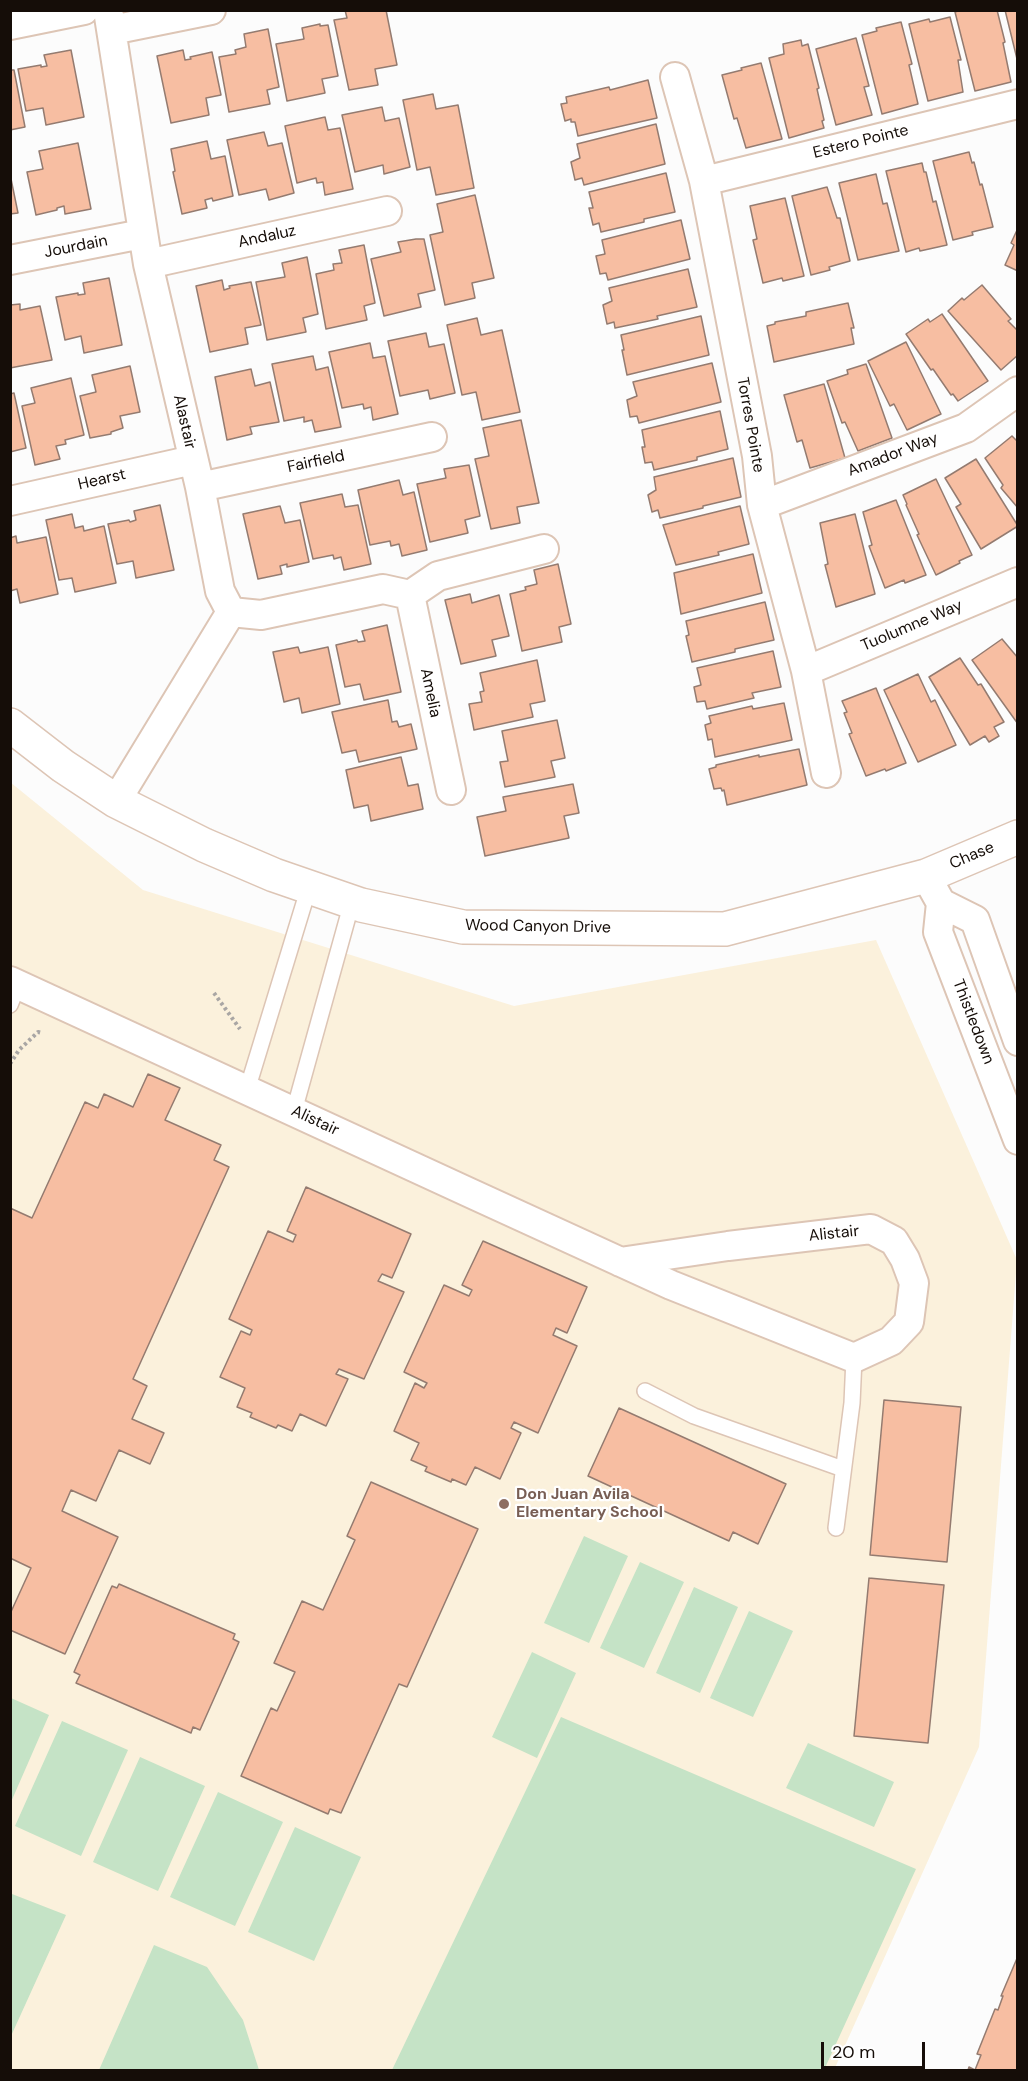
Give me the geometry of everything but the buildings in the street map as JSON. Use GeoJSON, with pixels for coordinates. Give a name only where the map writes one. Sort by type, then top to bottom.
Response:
{"type":"FeatureCollection","features":[{"type":"Feature","properties":{"kind":"street"},"geometry":{"type":"LineString","coordinates":[[10,25],[84,10]]}},
{"type":"Feature","properties":{"kind":"street"},"geometry":{"type":"LineString","coordinates":[[110,20],[211,10]]}},
{"type":"Feature","properties":{"kind":"street","name":"Alastair"},"geometry":{"type":"LineString","coordinates":[[110,20],[148,264],[196,473],[220,591],[231,612]]}},
{"type":"Feature","properties":{"kind":"street","name":"Torres Pointe"},"geometry":{"type":"LineString","coordinates":[[675,77],[704,181],[757,456],[762,505],[806,671],[826,773]]}},
{"type":"Feature","properties":{"kind":"street","name":"Estero Pointe"},"geometry":{"type":"LineString","coordinates":[[704,181],[1017,104]]}},
{"type":"Feature","properties":{"kind":"street","name":"Andaluz"},"geometry":{"type":"LineString","coordinates":[[148,264],[387,211]]}},
{"type":"Feature","properties":{"kind":"street","name":"Jourdain"},"geometry":{"type":"LineString","coordinates":[[10,260],[142,234]]}},
{"type":"Feature","properties":{"kind":"street","name":"Amador Way"},"geometry":{"type":"LineString","coordinates":[[762,505],[966,428],[1017,391]]}},
{"type":"Feature","properties":{"kind":"street","name":"Fairfield"},"geometry":{"type":"LineString","coordinates":[[196,473],[432,437]]}},
{"type":"Feature","properties":{"kind":"street","name":"Hearst"},"geometry":{"type":"LineString","coordinates":[[10,501],[196,473]]}},
{"type":"Feature","properties":{"kind":"street"},"geometry":{"type":"LineString","coordinates":[[116,801],[231,612],[261,615],[383,589],[410,595],[438,576],[544,549]]}},
{"type":"Feature","properties":{"kind":"street","name":"Tuolumne Way"},"geometry":{"type":"LineString","coordinates":[[806,671],[1017,582]]}},
{"type":"Feature","properties":{"kind":"street","name":"Amelia"},"geometry":{"type":"LineString","coordinates":[[410,595],[451,790]]}},
{"type":"Feature","properties":{"kind":"street","name":"Wood Canyon Drive"},"geometry":{"type":"LineString","coordinates":[[10,725],[63,766],[116,801],[204,845],[274,875],[352,902],[463,927],[725,929],[934,889]]}},
{"type":"Feature","properties":{"kind":"street","name":"Chase"},"geometry":{"type":"LineString","coordinates":[[934,889],[1017,837]]}},
{"type":"Feature","properties":{"kind":"street"},"geometry":{"type":"LineString","coordinates":[[934,889],[975,920],[1017,1041]]}},
{"type":"Feature","properties":{"kind":"street","name":"Thistledown"},"geometry":{"type":"LineString","coordinates":[[934,889],[938,932],[1017,1140]]}},
{"type":"Feature","properties":{"kind":"street","name":"Alistair"},"geometry":{"type":"LineString","coordinates":[[13,990],[247,1090],[620,1262],[671,1285],[854,1358],[891,1341],[909,1322],[914,1283],[905,1259],[894,1241],[870,1229],[728,1245],[620,1262]]}},
{"type":"Feature","properties":{"kind":"lane"},"geometry":{"type":"LineString","coordinates":[[247,1090],[309,887]]}},
{"type":"Feature","properties":{"kind":"lane"},"geometry":{"type":"LineString","coordinates":[[294,1112],[352,902]]}},
{"type":"Feature","properties":{"kind":"lane"},"geometry":{"type":"LineString","coordinates":[[836,1528],[852,1403],[854,1358]]}},
{"type":"Feature","properties":{"kind":"lane"},"geometry":{"type":"LineString","coordinates":[[645,1391],[694,1416],[843,1470]]}},
{"type":"Feature","properties":{"kind":"path"},"geometry":{"type":"LineString","coordinates":[[214,993],[241,1030]]}},
{"type":"Feature","properties":{"kind":"shaded area","name":"Don Juan Avila Elementary School"},"geometry":{"type":"Polygon","coordinates":[[[10,782],[143,890],[514,1006],[876,940],[1017,1260],[979,1747],[834,2070],[11,2070],[10,782]]]}},
{"type":"Feature","properties":{"kind":"green space"},"geometry":{"type":"Polygon","coordinates":[[[584,1536],[628,1556],[589,1643],[544,1623],[584,1536]]]}},
{"type":"Feature","properties":{"kind":"green space"},"geometry":{"type":"Polygon","coordinates":[[[640,1562],[684,1582],[644,1668],[600,1648],[640,1562]]]}},
{"type":"Feature","properties":{"kind":"green space"},"geometry":{"type":"Polygon","coordinates":[[[694,1587],[738,1607],[700,1693],[656,1673],[694,1587]]]}},
{"type":"Feature","properties":{"kind":"green space"},"geometry":{"type":"Polygon","coordinates":[[[749,1611],[793,1631],[753,1717],[710,1698],[749,1611]]]}},
{"type":"Feature","properties":{"kind":"green space"},"geometry":{"type":"Polygon","coordinates":[[[532,1652],[576,1673],[537,1758],[492,1737],[532,1652]]]}},
{"type":"Feature","properties":{"kind":"green space"},"geometry":{"type":"Polygon","coordinates":[[[11,1698],[49,1715],[11,1802],[11,1698]]]}},
{"type":"Feature","properties":{"kind":"green space"},"geometry":{"type":"Polygon","coordinates":[[[561,1717],[916,1869],[824,2070],[392,2070],[561,1717]]]}},
{"type":"Feature","properties":{"kind":"green space"},"geometry":{"type":"Polygon","coordinates":[[[62,1721],[128,1750],[81,1856],[15,1826],[62,1721]]]}},
{"type":"Feature","properties":{"kind":"green space"},"geometry":{"type":"Polygon","coordinates":[[[808,1743],[894,1782],[874,1827],[786,1788],[808,1743]]]}},
{"type":"Feature","properties":{"kind":"green space"},"geometry":{"type":"Polygon","coordinates":[[[140,1757],[205,1786],[158,1891],[93,1862],[140,1757]]]}},
{"type":"Feature","properties":{"kind":"green space"},"geometry":{"type":"Polygon","coordinates":[[[218,1792],[283,1822],[235,1926],[170,1897],[218,1792]]]}},
{"type":"Feature","properties":{"kind":"green space"},"geometry":{"type":"Polygon","coordinates":[[[295,1827],[361,1857],[314,1961],[248,1932],[295,1827]]]}},
{"type":"Feature","properties":{"kind":"green space"},"geometry":{"type":"Polygon","coordinates":[[[10,1895],[66,1915],[11,2036],[10,1895]]]}},
{"type":"Feature","properties":{"kind":"green space"},"geometry":{"type":"Polygon","coordinates":[[[154,1945],[207,1967],[243,2020],[259,2070],[99,2070],[154,1945]]]}},
{"type":"Feature","properties":{"kind":"place","name":"Don Juan Avila Elementary School"},"geometry":{"type":"Point","coordinates":[504,1504]}}]}
